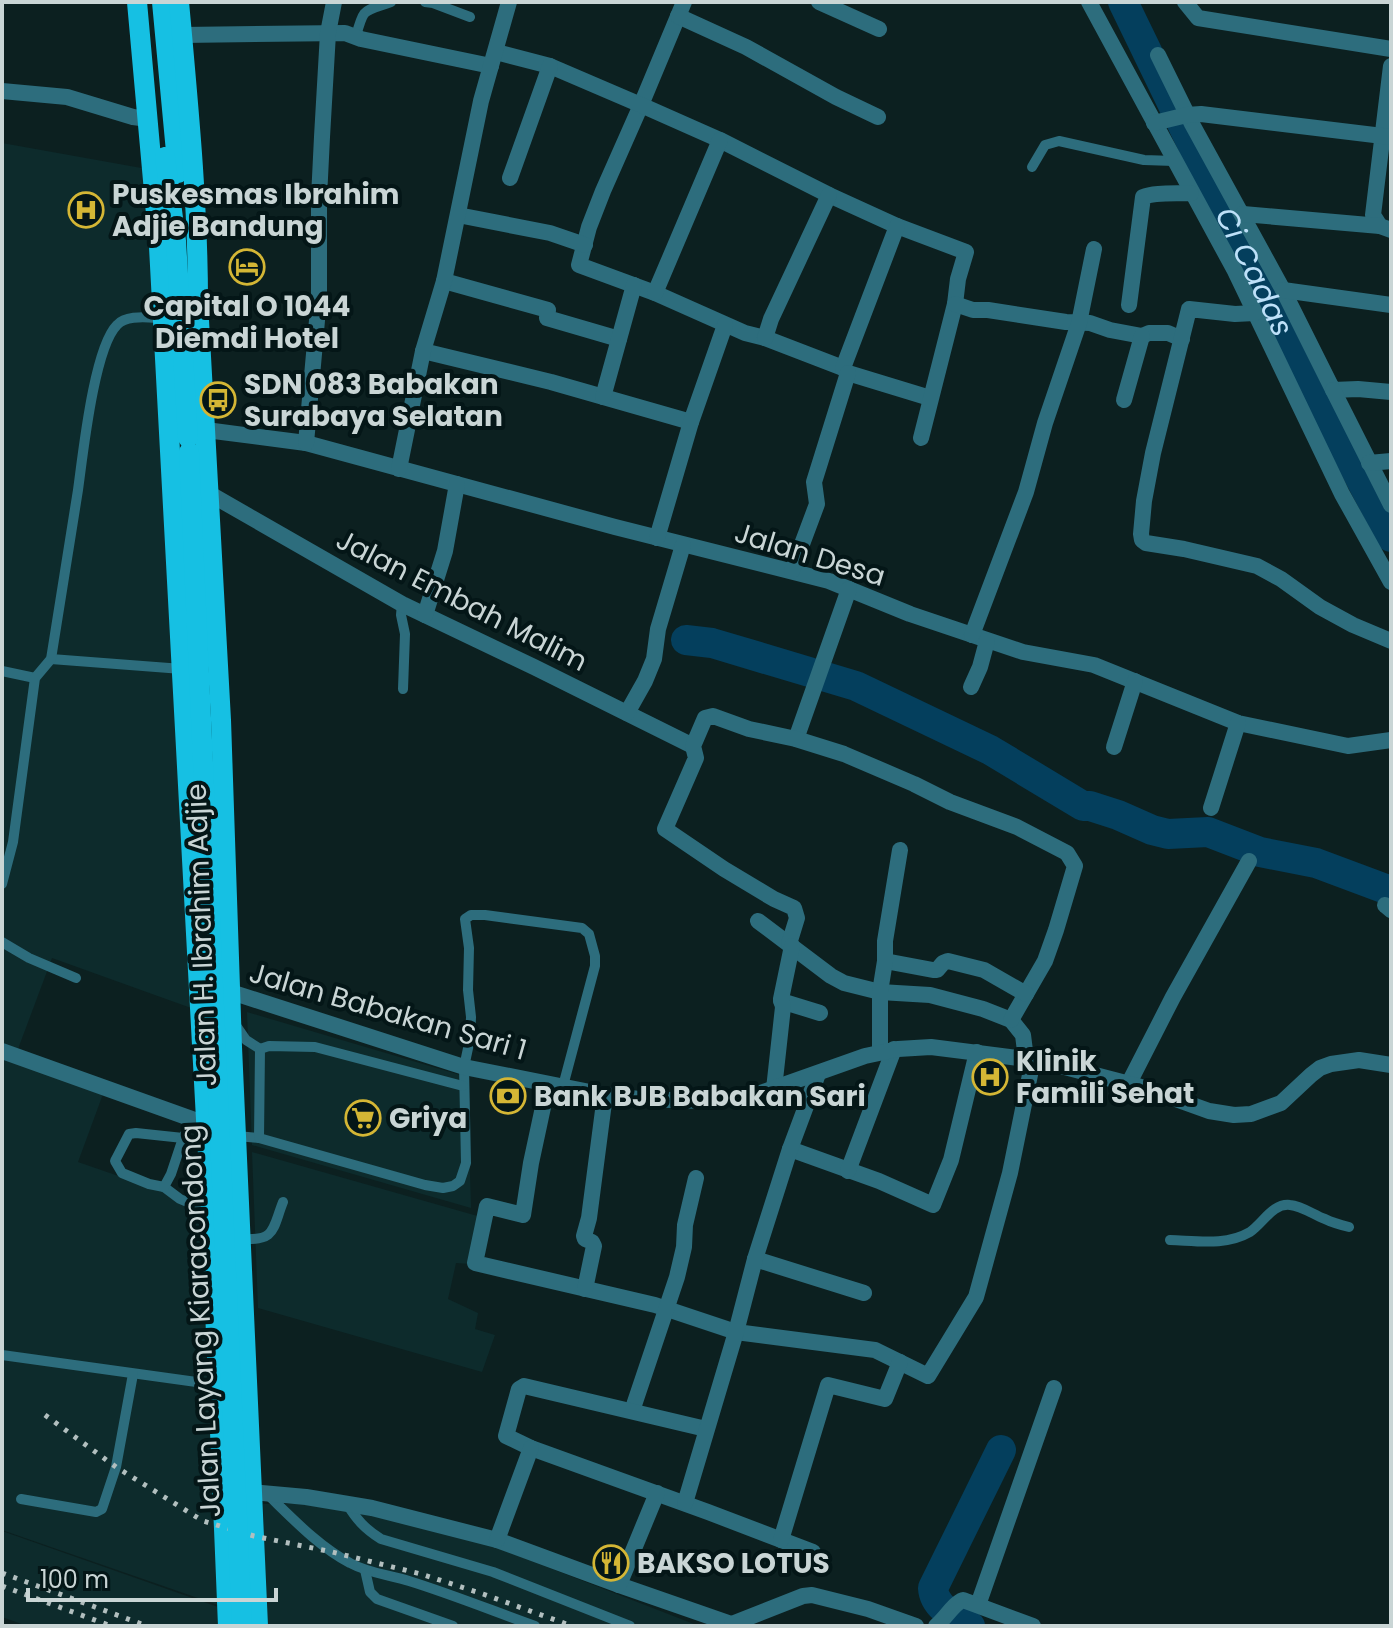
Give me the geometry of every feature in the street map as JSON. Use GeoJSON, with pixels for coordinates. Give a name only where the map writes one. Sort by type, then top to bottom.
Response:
{"type":"FeatureCollection","features":[{"type":"Feature","properties":{"kind":"main road"},"geometry":{"type":"LineString","coordinates":[[137,2],[148,119],[181,318],[194,440]]}},
{"type":"Feature","properties":{"kind":"main road","name":"Jalan H. Ibrahim Adjie"},"geometry":{"type":"LineString","coordinates":[[151,2],[173,182],[198,243]]}},
{"type":"Feature","properties":{"kind":"main road","name":"Jalan H. Ibrahim Adjie"},"geometry":{"type":"LineString","coordinates":[[162,2],[173,182],[168,244]]}},
{"type":"Feature","properties":{"kind":"main road","name":"Jalan H. Ibrahim Adjie"},"geometry":{"type":"LineString","coordinates":[[179,2],[198,243],[165,372],[198,993],[200,1122],[211,1212],[228,1626]]}},
{"type":"Feature","properties":{"kind":"main road","name":"Jalan H. Ibrahim Adjie"},"geometry":{"type":"LineString","coordinates":[[181,318],[202,374]]}},
{"type":"Feature","properties":{"kind":"main road","name":"Jalan Layang Kiaracondong"},"geometry":{"type":"LineString","coordinates":[[165,372],[194,440]]}},
{"type":"Feature","properties":{"kind":"main road","name":"Jalan Layang Kiaracondong"},"geometry":{"type":"LineString","coordinates":[[202,374],[194,440],[242,1626]]}},
{"type":"Feature","properties":{"kind":"main road","name":"Jalan H. Ibrahim Adjie"},"geometry":{"type":"LineString","coordinates":[[194,440],[210,494],[241,1239],[259,1492],[256,1561],[258,1626]]}},
{"type":"Feature","properties":{"kind":"main road"},"geometry":{"type":"LineString","coordinates":[[214,1273],[243,1271]]}},
{"type":"Feature","properties":{"kind":"main road"},"geometry":{"type":"LineString","coordinates":[[225,1561],[256,1561]]}},
{"type":"Feature","properties":{"kind":"street"},"geometry":{"type":"LineString","coordinates":[[306,443],[319,298],[319,198],[328,33],[334,2]]}},
{"type":"Feature","properties":{"kind":"street"},"geometry":{"type":"LineString","coordinates":[[399,469],[423,351],[444,281],[481,101],[509,2]]}},
{"type":"Feature","properties":{"kind":"street"},"geometry":{"type":"LineString","coordinates":[[819,2],[879,29]]}},
{"type":"Feature","properties":{"kind":"street"},"geometry":{"type":"LineString","coordinates":[[1089,2],[1243,214],[1391,505]]}},
{"type":"Feature","properties":{"kind":"street"},"geometry":{"type":"LineString","coordinates":[[1185,2],[1198,18],[1391,49]]}},
{"type":"Feature","properties":{"kind":"street"},"geometry":{"type":"LineString","coordinates":[[878,117],[836,97],[681,9],[603,191],[579,265],[655,293],[745,333],[930,398]]}},
{"type":"Feature","properties":{"kind":"street"},"geometry":{"type":"LineString","coordinates":[[182,35],[345,33],[550,66],[720,140],[897,226],[966,252],[921,438]]}},
{"type":"Feature","properties":{"kind":"street"},"geometry":{"type":"LineString","coordinates":[[1158,55],[1173,118],[1174,161],[1235,271],[1342,494],[1391,582]]}},
{"type":"Feature","properties":{"kind":"street"},"geometry":{"type":"LineString","coordinates":[[510,178],[550,66]]}},
{"type":"Feature","properties":{"kind":"street"},"geometry":{"type":"LineString","coordinates":[[1243,214],[1381,223],[1391,66]]}},
{"type":"Feature","properties":{"kind":"street"},"geometry":{"type":"LineString","coordinates":[[2,91],[67,97],[148,119]]}},
{"type":"Feature","properties":{"kind":"street"},"geometry":{"type":"LineString","coordinates":[[1173,118],[1216,116],[1387,136]]}},
{"type":"Feature","properties":{"kind":"street"},"geometry":{"type":"LineString","coordinates":[[655,293],[720,140]]}},
{"type":"Feature","properties":{"kind":"street"},"geometry":{"type":"LineString","coordinates":[[1129,305],[1143,197],[1191,193]]}},
{"type":"Feature","properties":{"kind":"street"},"geometry":{"type":"LineString","coordinates":[[765,338],[829,195]]}},
{"type":"Feature","properties":{"kind":"street"},"geometry":{"type":"LineString","coordinates":[[458,215],[550,233],[585,245]]}},
{"type":"Feature","properties":{"kind":"street"},"geometry":{"type":"LineString","coordinates":[[792,571],[817,504],[814,482],[845,370],[897,226]]}},
{"type":"Feature","properties":{"kind":"street"},"geometry":{"type":"LineString","coordinates":[[971,687],[980,667],[980,638],[1045,423],[1079,323],[1094,249]]}},
{"type":"Feature","properties":{"kind":"street"},"geometry":{"type":"LineString","coordinates":[[444,281],[548,310],[547,318],[619,339]]}},
{"type":"Feature","properties":{"kind":"street"},"geometry":{"type":"LineString","coordinates":[[603,397],[634,285]]}},
{"type":"Feature","properties":{"kind":"street"},"geometry":{"type":"LineString","coordinates":[[1283,290],[1391,305]]}},
{"type":"Feature","properties":{"kind":"street"},"geometry":{"type":"LineString","coordinates":[[955,304],[973,310],[1090,323],[1142,336],[1168,333],[1182,339]]}},
{"type":"Feature","properties":{"kind":"street"},"geometry":{"type":"LineString","coordinates":[[1255,313],[1235,314],[1190,308],[1153,453],[1144,501],[1142,540],[1257,566],[1320,607],[1391,641]]}},
{"type":"Feature","properties":{"kind":"street"},"geometry":{"type":"LineString","coordinates":[[657,538],[691,422],[725,325]]}},
{"type":"Feature","properties":{"kind":"street"},"geometry":{"type":"LineString","coordinates":[[1124,400],[1142,336]]}},
{"type":"Feature","properties":{"kind":"street"},"geometry":{"type":"LineString","coordinates":[[423,351],[551,382],[691,422]]}},
{"type":"Feature","properties":{"kind":"street"},"geometry":{"type":"LineString","coordinates":[[1333,390],[1391,392]]}},
{"type":"Feature","properties":{"kind":"street","name":"Jalan Desa"},"geometry":{"type":"LineString","coordinates":[[194,440],[306,443],[683,545],[829,581],[910,614],[1023,652],[1094,665],[1238,723],[1348,746],[1391,740]]}},
{"type":"Feature","properties":{"kind":"street"},"geometry":{"type":"LineString","coordinates":[[1369,463],[1391,461]]}},
{"type":"Feature","properties":{"kind":"street"},"geometry":{"type":"LineString","coordinates":[[425,615],[445,551],[457,484]]}},
{"type":"Feature","properties":{"kind":"street","name":"Jalan Embah Malim"},"geometry":{"type":"LineString","coordinates":[[210,494],[402,604],[693,746]]}},
{"type":"Feature","properties":{"kind":"street"},"geometry":{"type":"LineString","coordinates":[[627,713],[654,659],[658,629],[683,545]]}},
{"type":"Feature","properties":{"kind":"street"},"geometry":{"type":"LineString","coordinates":[[796,739],[849,589]]}},
{"type":"Feature","properties":{"kind":"street"},"geometry":{"type":"LineString","coordinates":[[1114,747],[1135,681]]}},
{"type":"Feature","properties":{"kind":"street"},"geometry":{"type":"LineString","coordinates":[[774,1089],[783,1007],[781,1001],[797,918],[794,908],[724,869],[665,829],[696,758],[693,746],[705,718],[713,716],[749,729],[844,754],[950,802],[1017,827],[1067,853],[1075,866],[1056,930],[1045,961],[1011,1020]]}},
{"type":"Feature","properties":{"kind":"street"},"geometry":{"type":"LineString","coordinates":[[1211,808],[1238,723]]}},
{"type":"Feature","properties":{"kind":"street"},"geometry":{"type":"LineString","coordinates":[[848,1171],[887,1051],[880,992],[900,850]]}},
{"type":"Feature","properties":{"kind":"street"},"geometry":{"type":"LineString","coordinates":[[1129,1083],[1249,861]]}},
{"type":"Feature","properties":{"kind":"street"},"geometry":{"type":"LineString","coordinates":[[556,1085],[531,1163],[523,1215],[487,1206],[475,1263],[667,1309],[736,1332],[875,1350],[928,1376],[976,1297],[1010,1173],[1029,1059],[1023,1035],[1011,1020],[983,1009],[930,995],[880,992],[844,983],[758,921]]}},
{"type":"Feature","properties":{"kind":"street"},"geometry":{"type":"LineString","coordinates":[[885,961],[937,970],[948,961],[984,970],[1026,994]]}},
{"type":"Feature","properties":{"kind":"street","name":"Jalan Babakan Sari 1"},"geometry":{"type":"LineString","coordinates":[[198,993],[231,992],[464,1067],[639,1099],[705,1101],[755,1095],[865,1056],[931,1047],[1029,1059],[1102,1075],[1209,1111],[1234,1115],[1251,1114],[1281,1103],[1311,1075],[1331,1064],[1359,1060],[1391,1065]]}},
{"type":"Feature","properties":{"kind":"street"},"geometry":{"type":"LineString","coordinates":[[781,1001],[820,1013]]}},
{"type":"Feature","properties":{"kind":"street"},"geometry":{"type":"LineString","coordinates":[[2,1051],[200,1122]]}},
{"type":"Feature","properties":{"kind":"street"},"geometry":{"type":"LineString","coordinates":[[790,1149],[879,1181],[933,1205],[951,1160],[977,1052]]}},
{"type":"Feature","properties":{"kind":"street"},"geometry":{"type":"LineString","coordinates":[[685,1503],[755,1259],[818,1074]]}},
{"type":"Feature","properties":{"kind":"street"},"geometry":{"type":"LineString","coordinates":[[585,1289],[594,1246],[584,1236],[605,1095]]}},
{"type":"Feature","properties":{"kind":"street"},"geometry":{"type":"LineString","coordinates":[[632,1411],[683,1254],[685,1225],[696,1178]]}},
{"type":"Feature","properties":{"kind":"street"},"geometry":{"type":"LineString","coordinates":[[755,1259],[864,1293]]}},
{"type":"Feature","properties":{"kind":"street"},"geometry":{"type":"LineString","coordinates":[[781,1540],[828,1385],[885,1399],[900,1362]]}},
{"type":"Feature","properties":{"kind":"street"},"geometry":{"type":"LineString","coordinates":[[706,1429],[522,1386],[506,1436],[813,1552]]}},
{"type":"Feature","properties":{"kind":"street"},"geometry":{"type":"LineString","coordinates":[[978,1605],[1054,1388]]}},
{"type":"Feature","properties":{"kind":"street"},"geometry":{"type":"LineString","coordinates":[[497,1540],[531,1448]]}},
{"type":"Feature","properties":{"kind":"street"},"geometry":{"type":"LineString","coordinates":[[259,1492],[347,1504],[426,1520],[497,1540],[734,1625],[812,1595],[868,1609],[916,1626]]}},
{"type":"Feature","properties":{"kind":"street"},"geometry":{"type":"LineString","coordinates":[[619,1585],[657,1493]]}},
{"type":"Feature","properties":{"kind":"street"},"geometry":{"type":"LineString","coordinates":[[945,1617],[956,1603],[963,1600],[1033,1626]]}},
{"type":"Feature","properties":{"kind":"lane"},"geometry":{"type":"LineString","coordinates":[[356,36],[362,14],[391,2]]}},
{"type":"Feature","properties":{"kind":"lane"},"geometry":{"type":"LineString","coordinates":[[425,2],[470,17]]}},
{"type":"Feature","properties":{"kind":"lane"},"geometry":{"type":"LineString","coordinates":[[1032,167],[1045,145],[1059,141],[1144,160],[1174,161]]}},
{"type":"Feature","properties":{"kind":"lane"},"geometry":{"type":"LineString","coordinates":[[2,884],[13,842],[35,678],[51,659],[103,347],[121,320],[181,318]]}},
{"type":"Feature","properties":{"kind":"lane"},"geometry":{"type":"LineString","coordinates":[[402,604],[405,634],[403,689]]}},
{"type":"Feature","properties":{"kind":"lane"},"geometry":{"type":"LineString","coordinates":[[51,659],[182,669]]}},
{"type":"Feature","properties":{"kind":"lane"},"geometry":{"type":"LineString","coordinates":[[2,671],[35,678]]}},
{"type":"Feature","properties":{"kind":"lane"},"geometry":{"type":"LineString","coordinates":[[237,1136],[259,1138],[425,1185],[443,1188],[460,1181],[466,1163],[463,1086],[471,1017],[465,919],[471,915],[582,928],[589,934],[595,966],[556,1085]]}},
{"type":"Feature","properties":{"kind":"lane"},"geometry":{"type":"LineString","coordinates":[[2,942],[76,978]]}},
{"type":"Feature","properties":{"kind":"lane"},"geometry":{"type":"LineString","coordinates":[[231,1019],[246,1040],[260,1049]]}},
{"type":"Feature","properties":{"kind":"lane"},"geometry":{"type":"LineString","coordinates":[[260,1049],[269,1046],[315,1047],[463,1086]]}},
{"type":"Feature","properties":{"kind":"lane"},"geometry":{"type":"LineString","coordinates":[[259,1138],[260,1049]]}},
{"type":"Feature","properties":{"kind":"lane"},"geometry":{"type":"LineString","coordinates":[[164,1187],[183,1138],[200,1122]]}},
{"type":"Feature","properties":{"kind":"lane"},"geometry":{"type":"LineString","coordinates":[[183,1138],[129,1134],[115,1161],[122,1173],[141,1182],[164,1187],[190,1205],[211,1212]]}},
{"type":"Feature","properties":{"kind":"lane"},"geometry":{"type":"LineString","coordinates":[[241,1239],[267,1238],[283,1202]]}},
{"type":"Feature","properties":{"kind":"lane"},"geometry":{"type":"LineString","coordinates":[[1170,1240],[1232,1241],[1258,1227],[1269,1214],[1287,1204],[1349,1227]]}},
{"type":"Feature","properties":{"kind":"lane"},"geometry":{"type":"LineString","coordinates":[[2,1355],[218,1385]]}},
{"type":"Feature","properties":{"kind":"lane"},"geometry":{"type":"LineString","coordinates":[[21,1499],[96,1512],[102,1509],[116,1467],[133,1374]]}},
{"type":"Feature","properties":{"kind":"lane"},"geometry":{"type":"LineString","coordinates":[[259,1492],[332,1552],[365,1570],[408,1581],[535,1626]]}},
{"type":"Feature","properties":{"kind":"lane"},"geometry":{"type":"LineString","coordinates":[[347,1504],[358,1521],[381,1539],[493,1572],[630,1626]]}},
{"type":"Feature","properties":{"kind":"lane"},"geometry":{"type":"LineString","coordinates":[[365,1570],[370,1592],[377,1599],[453,1626]]}},
{"type":"Feature","properties":{"kind":"shaded area"},"geometry":{"type":"Polygon","coordinates":[[[2,143],[147,169],[205,1013],[52,958],[18,1049],[2,1043],[2,143]]]}},
{"type":"Feature","properties":{"kind":"shaded area"},"geometry":{"type":"Polygon","coordinates":[[[247,1012],[467,1077],[471,1208],[252,1145],[247,1012]]]}},
{"type":"Feature","properties":{"kind":"shaded area"},"geometry":{"type":"Polygon","coordinates":[[[2,1057],[103,1094],[78,1162],[208,1207],[218,1605],[2,1530],[2,1057]]]}},
{"type":"Feature","properties":{"kind":"shaded area"},"geometry":{"type":"Polygon","coordinates":[[[252,1152],[481,1217],[470,1264],[456,1263],[448,1299],[478,1313],[475,1329],[495,1335],[482,1372],[258,1308],[252,1152]]]}},
{"type":"Feature","properties":{"kind":"shaded area"},"geometry":{"type":"Polygon","coordinates":[[[263,1504],[307,1504],[411,1522],[496,1547],[699,1626],[267,1626],[263,1504]]]}},
{"type":"Feature","properties":{"kind":"shaded area"},"geometry":{"type":"Polygon","coordinates":[[[2,1531],[221,1608],[221,1626],[27,1626],[2,1617],[2,1531]]]}},
{"type":"Feature","properties":{"kind":"waterway","name":"Ci Cadas"},"geometry":{"type":"LineString","coordinates":[[1123,2],[1286,338],[1391,537]]}},
{"type":"Feature","properties":{"kind":"waterway"},"geometry":{"type":"LineString","coordinates":[[686,640],[712,643],[856,686],[990,750],[1083,806],[1118,815],[1168,834],[1208,832],[1260,852],[1316,863],[1391,891]]}},
{"type":"Feature","properties":{"kind":"waterway"},"geometry":{"type":"LineString","coordinates":[[970,1626],[941,1606],[933,1588],[1001,1450]]}},
{"type":"Feature","properties":{"kind":"railway"},"geometry":{"type":"LineString","coordinates":[[45,1415],[116,1467],[203,1521],[254,1536],[421,1574],[572,1626]]}},
{"type":"Feature","properties":{"kind":"railway"},"geometry":{"type":"LineString","coordinates":[[2,1573],[147,1626]]}},
{"type":"Feature","properties":{"kind":"railway"},"geometry":{"type":"LineString","coordinates":[[2,1586],[111,1626]]}},
{"type":"Feature","properties":{"kind":"place","name":"Puskesmas Ibrahim Adjie Bandung"},"geometry":{"type":"Point","coordinates":[86,210]}},
{"type":"Feature","properties":{"kind":"place","name":"Capital O 1044 Diemdi Hotel"},"geometry":{"type":"Point","coordinates":[247,267]}},
{"type":"Feature","properties":{"kind":"place","name":"SDN 083 Babakan Surabaya Selatan"},"geometry":{"type":"Point","coordinates":[218,400]}},
{"type":"Feature","properties":{"kind":"place","name":"Klinik Famili Sehat"},"geometry":{"type":"Point","coordinates":[990,1077]}},
{"type":"Feature","properties":{"kind":"place","name":"Bank BJB Babakan Sari"},"geometry":{"type":"Point","coordinates":[508,1096]}},
{"type":"Feature","properties":{"kind":"place","name":"Griya"},"geometry":{"type":"Point","coordinates":[363,1118]}},
{"type":"Feature","properties":{"kind":"place","name":"BAKSO LOTUS"},"geometry":{"type":"Point","coordinates":[611,1563]}}]}
